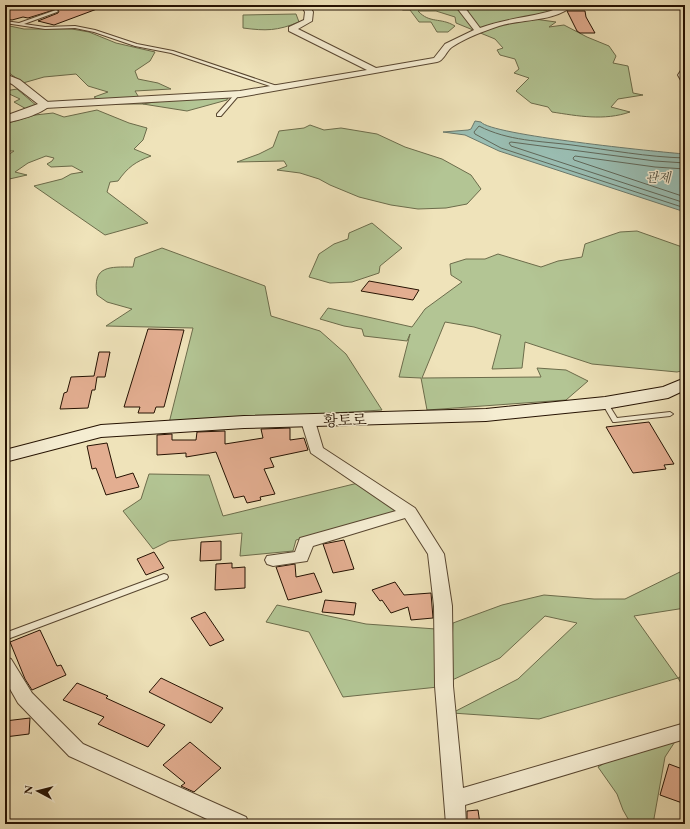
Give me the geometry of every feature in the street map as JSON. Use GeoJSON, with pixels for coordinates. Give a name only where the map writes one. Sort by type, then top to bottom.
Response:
{"type":"FeatureCollection","features":[{"type":"Feature","properties":{"kind":"main road","name":"황토로"},"geometry":{"type":"LineString","coordinates":[[5,456],[102,431],[244,422],[486,415],[605,404],[668,392],[685,383]]}},
{"type":"Feature","properties":{"kind":"street"},"geometry":{"type":"LineString","coordinates":[[305,5],[309,12],[308,21],[292,29],[374,70]]}},
{"type":"Feature","properties":{"kind":"street"},"geometry":{"type":"LineString","coordinates":[[462,5],[462,8],[478,31]]}},
{"type":"Feature","properties":{"kind":"street"},"geometry":{"type":"LineString","coordinates":[[5,120],[35,110],[44,105],[237,95],[438,60],[448,46],[478,31],[505,22],[535,17],[562,10],[569,5]]}},
{"type":"Feature","properties":{"kind":"street"},"geometry":{"type":"LineString","coordinates":[[685,71],[682,76],[685,80]]}},
{"type":"Feature","properties":{"kind":"street"},"geometry":{"type":"LineString","coordinates":[[5,77],[16,82],[44,105]]}},
{"type":"Feature","properties":{"kind":"street"},"geometry":{"type":"LineString","coordinates":[[308,421],[316,450],[409,512],[436,554],[443,606],[444,686],[456,824]]}},
{"type":"Feature","properties":{"kind":"street"},"geometry":{"type":"LineString","coordinates":[[273,560],[301,557],[306,542],[409,512]]}},
{"type":"Feature","properties":{"kind":"street"},"geometry":{"type":"LineString","coordinates":[[5,664],[25,698],[76,750],[239,824]]}},
{"type":"Feature","properties":{"kind":"street"},"geometry":{"type":"LineString","coordinates":[[454,799],[685,731]]}},
{"type":"Feature","properties":{"kind":"lane"},"geometry":{"type":"LineString","coordinates":[[17,25],[56,11]]}},
{"type":"Feature","properties":{"kind":"lane"},"geometry":{"type":"LineString","coordinates":[[5,22],[45,28],[75,27],[95,31],[136,45],[172,52],[281,88]]}},
{"type":"Feature","properties":{"kind":"lane"},"geometry":{"type":"LineString","coordinates":[[219,115],[237,95]]}},
{"type":"Feature","properties":{"kind":"lane"},"geometry":{"type":"LineString","coordinates":[[605,404],[615,420],[670,414]]}},
{"type":"Feature","properties":{"kind":"lane"},"geometry":{"type":"LineString","coordinates":[[5,637],[164,577]]}},
{"type":"Feature","properties":{"kind":"green space"},"geometry":{"type":"Polygon","coordinates":[[[391,5],[459,5],[464,14],[468,11],[467,5],[516,5],[524,9],[552,11],[527,18],[556,22],[549,27],[564,25],[609,46],[616,56],[613,63],[628,66],[633,93],[643,95],[618,99],[611,107],[630,112],[620,115],[591,117],[552,112],[548,107],[531,103],[516,91],[529,78],[514,73],[519,69],[515,59],[500,55],[497,50],[503,48],[495,39],[456,23],[455,17],[436,11],[418,11],[427,18],[450,23],[455,26],[448,32],[437,32],[431,22],[419,22],[410,10],[403,10],[391,5]]]}},
{"type":"Feature","properties":{"kind":"green space"},"geometry":{"type":"Polygon","coordinates":[[[296,14],[299,22],[278,29],[258,30],[243,28],[243,15],[296,14]]]}},
{"type":"Feature","properties":{"kind":"green space"},"geometry":{"type":"Polygon","coordinates":[[[5,25],[24,29],[72,29],[89,32],[116,43],[155,52],[150,61],[135,71],[138,79],[158,83],[171,89],[135,91],[143,104],[99,104],[97,99],[94,97],[108,92],[88,86],[76,74],[44,77],[23,83],[5,70],[5,25]]]}},
{"type":"Feature","properties":{"kind":"green space"},"geometry":{"type":"Polygon","coordinates":[[[17,89],[37,106],[28,110],[14,102],[20,99],[5,92],[17,89]]]}},
{"type":"Feature","properties":{"kind":"green space"},"geometry":{"type":"Polygon","coordinates":[[[228,96],[227,100],[187,111],[143,104],[228,96]]]}},
{"type":"Feature","properties":{"kind":"green space"},"geometry":{"type":"Polygon","coordinates":[[[97,110],[129,123],[147,128],[143,140],[134,149],[151,156],[140,160],[132,166],[118,181],[110,182],[107,192],[148,223],[105,235],[34,186],[62,179],[71,174],[83,172],[72,166],[51,167],[47,164],[54,158],[46,156],[28,163],[15,172],[27,175],[5,180],[5,157],[14,151],[5,151],[5,124],[35,115],[53,113],[64,117],[97,110]]]}},
{"type":"Feature","properties":{"kind":"green space"},"geometry":{"type":"Polygon","coordinates":[[[310,125],[324,130],[341,128],[377,134],[405,147],[442,159],[471,175],[481,189],[467,204],[446,208],[418,209],[391,205],[359,197],[319,179],[300,173],[277,170],[287,166],[284,161],[237,162],[273,147],[279,131],[304,128],[310,125]]]}},
{"type":"Feature","properties":{"kind":"green space"},"geometry":{"type":"Polygon","coordinates":[[[372,223],[402,248],[380,266],[379,273],[352,282],[330,283],[309,277],[319,254],[334,244],[348,239],[349,233],[372,223]]]}},
{"type":"Feature","properties":{"kind":"green space"},"geometry":{"type":"Polygon","coordinates":[[[637,231],[685,248],[685,370],[677,372],[592,364],[525,342],[522,368],[492,369],[501,335],[474,327],[445,322],[422,378],[541,377],[537,368],[566,370],[588,381],[566,400],[427,410],[421,378],[399,377],[410,334],[407,341],[364,336],[362,329],[344,326],[320,319],[328,308],[412,327],[425,309],[462,282],[451,275],[450,264],[466,259],[485,259],[498,254],[541,267],[558,261],[582,257],[585,244],[620,232],[637,231]]]}},
{"type":"Feature","properties":{"kind":"green space"},"geometry":{"type":"Polygon","coordinates":[[[162,248],[265,286],[271,316],[320,331],[346,354],[382,410],[169,423],[193,328],[106,326],[132,309],[107,302],[97,295],[96,285],[97,278],[104,270],[117,267],[133,267],[135,258],[162,248]]]}},
{"type":"Feature","properties":{"kind":"green space"},"geometry":{"type":"Polygon","coordinates":[[[149,474],[209,475],[223,516],[358,483],[400,512],[296,540],[293,551],[240,556],[242,533],[169,541],[153,549],[123,511],[141,499],[149,474]]]}},
{"type":"Feature","properties":{"kind":"green space"},"geometry":{"type":"Polygon","coordinates":[[[682,571],[685,571],[685,608],[634,616],[678,678],[539,719],[452,713],[518,679],[577,623],[545,616],[500,658],[450,681],[453,623],[502,605],[544,595],[594,599],[625,599],[682,571]]]}},
{"type":"Feature","properties":{"kind":"green space"},"geometry":{"type":"Polygon","coordinates":[[[277,605],[366,624],[436,629],[438,687],[343,697],[309,632],[266,622],[277,605]]]}},
{"type":"Feature","properties":{"kind":"green space"},"geometry":{"type":"Polygon","coordinates":[[[685,674],[685,690],[678,678],[685,674]]]}},
{"type":"Feature","properties":{"kind":"green space"},"geometry":{"type":"Polygon","coordinates":[[[678,737],[665,757],[653,824],[631,824],[623,810],[617,794],[598,767],[608,761],[678,737]]]}},
{"type":"Feature","properties":{"kind":"water","name":"관제"},"geometry":{"type":"Polygon","coordinates":[[[475,121],[491,127],[543,137],[685,154],[685,212],[499,151],[465,135],[443,132],[471,129],[475,121]]]}},
{"type":"Feature","properties":{"kind":"building"},"geometry":{"type":"Polygon","coordinates":[[[5,5],[105,6],[54,25],[38,21],[58,13],[59,11],[57,9],[28,18],[23,17],[12,20],[5,19],[5,5]]]}},
{"type":"Feature","properties":{"kind":"building"},"geometry":{"type":"Polygon","coordinates":[[[567,11],[585,11],[586,17],[595,33],[580,33],[577,31],[567,11]]]}},
{"type":"Feature","properties":{"kind":"building"},"geometry":{"type":"Polygon","coordinates":[[[369,281],[419,290],[413,300],[361,291],[369,281]]]}},
{"type":"Feature","properties":{"kind":"building"},"geometry":{"type":"Polygon","coordinates":[[[148,329],[184,330],[164,407],[156,407],[154,413],[138,413],[140,407],[124,407],[148,329]]]}},
{"type":"Feature","properties":{"kind":"building"},"geometry":{"type":"Polygon","coordinates":[[[99,352],[110,352],[105,377],[97,377],[95,390],[92,390],[88,408],[60,409],[64,393],[67,392],[71,377],[94,376],[99,352]]]}},
{"type":"Feature","properties":{"kind":"building"},"geometry":{"type":"Polygon","coordinates":[[[649,422],[674,464],[664,465],[666,469],[633,473],[606,427],[649,422]]]}},
{"type":"Feature","properties":{"kind":"building"},"geometry":{"type":"Polygon","coordinates":[[[290,428],[290,440],[304,438],[308,450],[270,458],[274,467],[264,469],[275,494],[260,497],[261,500],[247,503],[244,496],[234,498],[216,452],[186,457],[186,453],[157,455],[157,435],[172,434],[172,440],[196,440],[197,432],[225,431],[225,444],[263,438],[261,429],[290,428]]]}},
{"type":"Feature","properties":{"kind":"building"},"geometry":{"type":"Polygon","coordinates":[[[107,443],[116,478],[133,473],[139,487],[106,495],[96,468],[92,469],[87,446],[107,443]]]}},
{"type":"Feature","properties":{"kind":"building"},"geometry":{"type":"Polygon","coordinates":[[[344,540],[354,569],[333,573],[323,544],[344,540]]]}},
{"type":"Feature","properties":{"kind":"building"},"geometry":{"type":"Polygon","coordinates":[[[221,541],[221,560],[200,561],[201,542],[221,541]]]}},
{"type":"Feature","properties":{"kind":"building"},"geometry":{"type":"Polygon","coordinates":[[[154,552],[164,568],[146,575],[137,559],[154,552]]]}},
{"type":"Feature","properties":{"kind":"building"},"geometry":{"type":"Polygon","coordinates":[[[232,563],[232,568],[245,567],[245,588],[215,590],[216,564],[232,563]]]}},
{"type":"Feature","properties":{"kind":"building"},"geometry":{"type":"Polygon","coordinates":[[[295,564],[296,577],[314,573],[322,592],[288,600],[276,567],[295,564]]]}},
{"type":"Feature","properties":{"kind":"building"},"geometry":{"type":"Polygon","coordinates":[[[395,582],[404,595],[431,593],[433,618],[411,620],[408,607],[391,613],[382,600],[380,601],[372,590],[395,582]]]}},
{"type":"Feature","properties":{"kind":"building"},"geometry":{"type":"Polygon","coordinates":[[[325,600],[356,603],[354,615],[322,612],[325,600]]]}},
{"type":"Feature","properties":{"kind":"building"},"geometry":{"type":"Polygon","coordinates":[[[205,612],[224,640],[210,646],[191,618],[205,612]]]}},
{"type":"Feature","properties":{"kind":"building"},"geometry":{"type":"Polygon","coordinates":[[[40,630],[57,666],[61,665],[66,675],[32,690],[25,679],[10,642],[40,630]]]}},
{"type":"Feature","properties":{"kind":"building"},"geometry":{"type":"Polygon","coordinates":[[[161,678],[223,708],[211,723],[149,692],[161,678]]]}},
{"type":"Feature","properties":{"kind":"building"},"geometry":{"type":"Polygon","coordinates":[[[77,683],[108,696],[106,698],[165,725],[148,747],[98,724],[104,717],[63,700],[77,683]]]}},
{"type":"Feature","properties":{"kind":"building"},"geometry":{"type":"Polygon","coordinates":[[[30,718],[29,734],[5,737],[5,721],[30,718]]]}},
{"type":"Feature","properties":{"kind":"building"},"geometry":{"type":"Polygon","coordinates":[[[190,742],[221,768],[194,792],[181,786],[185,783],[163,765],[190,742]]]}},
{"type":"Feature","properties":{"kind":"building"},"geometry":{"type":"Polygon","coordinates":[[[669,764],[685,770],[685,804],[660,795],[669,764]]]}},
{"type":"Feature","properties":{"kind":"building"},"geometry":{"type":"Polygon","coordinates":[[[478,810],[480,824],[467,824],[467,811],[478,810]]]}}]}
